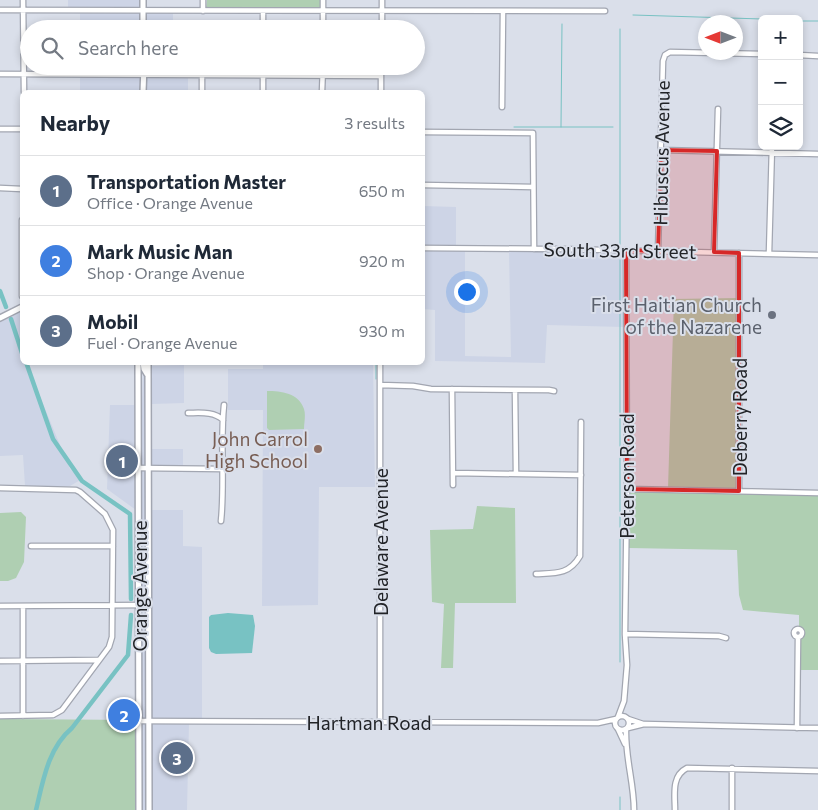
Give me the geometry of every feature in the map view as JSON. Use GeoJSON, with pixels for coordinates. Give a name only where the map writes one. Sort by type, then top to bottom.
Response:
{"type":"FeatureCollection","features":[{"type":"Feature","properties":{"kind":"main road"},"geometry":{"type":"LineString","coordinates":[[143,0],[143,20]]}},
{"type":"Feature","properties":{"kind":"main road"},"geometry":{"type":"LineString","coordinates":[[144,75],[144,90]]}},
{"type":"Feature","properties":{"kind":"main road"},"geometry":{"type":"LineString","coordinates":[[0,318],[20,308]]}},
{"type":"Feature","properties":{"kind":"main road","name":"Orange Avenue"},"geometry":{"type":"LineString","coordinates":[[138,365],[139,810]]}},
{"type":"Feature","properties":{"kind":"main road"},"geometry":{"type":"LineString","coordinates":[[144,365],[148,374]]}},
{"type":"Feature","properties":{"kind":"main road","name":"Orange Avenue"},"geometry":{"type":"LineString","coordinates":[[148,365],[149,810]]}},
{"type":"Feature","properties":{"kind":"street"},"geometry":{"type":"LineString","coordinates":[[23,0],[23,20]]}},
{"type":"Feature","properties":{"kind":"street"},"geometry":{"type":"LineString","coordinates":[[203,0],[203,11]]}},
{"type":"Feature","properties":{"kind":"street"},"geometry":{"type":"LineString","coordinates":[[323,0],[323,20]]}},
{"type":"Feature","properties":{"kind":"street"},"geometry":{"type":"LineString","coordinates":[[382,0],[382,20]]}},
{"type":"Feature","properties":{"kind":"street"},"geometry":{"type":"LineString","coordinates":[[0,10],[604,11]]}},
{"type":"Feature","properties":{"kind":"street"},"geometry":{"type":"LineString","coordinates":[[263,11],[263,20]]}},
{"type":"Feature","properties":{"kind":"street"},"geometry":{"type":"LineString","coordinates":[[502,107],[504,11]]}},
{"type":"Feature","properties":{"kind":"street","name":"Hibuscus Avenue"},"geometry":{"type":"LineString","coordinates":[[658,251],[663,61],[665,55],[670,52],[758,54]]}},
{"type":"Feature","properties":{"kind":"street"},"geometry":{"type":"LineString","coordinates":[[803,55],[818,56]]}},
{"type":"Feature","properties":{"kind":"street"},"geometry":{"type":"LineString","coordinates":[[0,74],[20,75]]}},
{"type":"Feature","properties":{"kind":"street"},"geometry":{"type":"LineString","coordinates":[[24,90],[24,75],[144,75],[381,76],[381,90]]}},
{"type":"Feature","properties":{"kind":"street"},"geometry":{"type":"LineString","coordinates":[[202,75],[202,90]]}},
{"type":"Feature","properties":{"kind":"street"},"geometry":{"type":"LineString","coordinates":[[262,90],[263,76]]}},
{"type":"Feature","properties":{"kind":"street"},"geometry":{"type":"LineString","coordinates":[[322,90],[323,76]]}},
{"type":"Feature","properties":{"kind":"street"},"geometry":{"type":"LineString","coordinates":[[714,252],[718,109]]}},
{"type":"Feature","properties":{"kind":"street"},"geometry":{"type":"LineString","coordinates":[[0,129],[20,129]]}},
{"type":"Feature","properties":{"kind":"street"},"geometry":{"type":"LineString","coordinates":[[425,132],[533,133],[534,248]]}},
{"type":"Feature","properties":{"kind":"street"},"geometry":{"type":"LineString","coordinates":[[661,150],[818,154]]}},
{"type":"Feature","properties":{"kind":"street"},"geometry":{"type":"LineString","coordinates":[[769,253],[772,153]]}},
{"type":"Feature","properties":{"kind":"street"},"geometry":{"type":"LineString","coordinates":[[425,186],[534,187]]}},
{"type":"Feature","properties":{"kind":"street"},"geometry":{"type":"LineString","coordinates":[[0,188],[20,189]]}},
{"type":"Feature","properties":{"kind":"street","name":"South 33rd Street"},"geometry":{"type":"LineString","coordinates":[[425,248],[534,248],[818,255]]}},
{"type":"Feature","properties":{"kind":"street","name":"Peterson Road"},"geometry":{"type":"LineString","coordinates":[[626,250],[627,489],[625,634],[627,665],[624,701],[627,718]]}},
{"type":"Feature","properties":{"kind":"street","name":"Deberry Road"},"geometry":{"type":"LineString","coordinates":[[739,253],[739,491]]}},
{"type":"Feature","properties":{"kind":"street","name":"Delaware Avenue"},"geometry":{"type":"LineString","coordinates":[[380,365],[380,722]]}},
{"type":"Feature","properties":{"kind":"street"},"geometry":{"type":"LineString","coordinates":[[380,385],[452,389],[549,390],[554,392]]}},
{"type":"Feature","properties":{"kind":"street"},"geometry":{"type":"LineString","coordinates":[[452,389],[453,486]]}},
{"type":"Feature","properties":{"kind":"street"},"geometry":{"type":"LineString","coordinates":[[515,390],[516,474]]}},
{"type":"Feature","properties":{"kind":"street"},"geometry":{"type":"LineString","coordinates":[[221,521],[223,503],[224,405]]}},
{"type":"Feature","properties":{"kind":"street"},"geometry":{"type":"LineString","coordinates":[[188,413],[217,415],[223,420]]}},
{"type":"Feature","properties":{"kind":"street"},"geometry":{"type":"LineString","coordinates":[[536,574],[557,573],[568,570],[576,563],[580,556],[581,422]]}},
{"type":"Feature","properties":{"kind":"street"},"geometry":{"type":"LineString","coordinates":[[139,468],[222,469]]}},
{"type":"Feature","properties":{"kind":"street"},"geometry":{"type":"LineString","coordinates":[[454,473],[581,475]]}},
{"type":"Feature","properties":{"kind":"street"},"geometry":{"type":"LineString","coordinates":[[0,488],[70,489],[80,492],[104,514],[113,530],[112,637],[109,647],[59,712],[52,715],[0,716]]}},
{"type":"Feature","properties":{"kind":"street"},"geometry":{"type":"LineString","coordinates":[[627,489],[818,493]]}},
{"type":"Feature","properties":{"kind":"street"},"geometry":{"type":"LineString","coordinates":[[31,546],[113,546]]}},
{"type":"Feature","properties":{"kind":"street"},"geometry":{"type":"LineString","coordinates":[[0,606],[148,605]]}},
{"type":"Feature","properties":{"kind":"street"},"geometry":{"type":"LineString","coordinates":[[23,606],[23,716]]}},
{"type":"Feature","properties":{"kind":"street"},"geometry":{"type":"LineString","coordinates":[[625,634],[719,636],[726,638]]}},
{"type":"Feature","properties":{"kind":"street"},"geometry":{"type":"LineString","coordinates":[[797,728],[798,637]]}},
{"type":"Feature","properties":{"kind":"street"},"geometry":{"type":"LineString","coordinates":[[0,661],[98,660]]}},
{"type":"Feature","properties":{"kind":"street","name":"Peterson Road"},"geometry":{"type":"LineString","coordinates":[[617,718],[624,701]]}},
{"type":"Feature","properties":{"kind":"street"},"geometry":{"type":"LineString","coordinates":[[634,810],[631,773],[625,745],[615,724],[617,718],[622,716],[644,724]]}},
{"type":"Feature","properties":{"kind":"street","name":"Hartman Road"},"geometry":{"type":"LineString","coordinates":[[598,723],[617,718]]}},
{"type":"Feature","properties":{"kind":"street"},"geometry":{"type":"LineString","coordinates":[[625,745],[629,723],[627,718]]}},
{"type":"Feature","properties":{"kind":"street","name":"Hartman Road"},"geometry":{"type":"LineString","coordinates":[[139,721],[598,723],[617,728]]}},
{"type":"Feature","properties":{"kind":"street"},"geometry":{"type":"LineString","coordinates":[[617,728],[644,724],[818,728]]}},
{"type":"Feature","properties":{"kind":"street"},"geometry":{"type":"LineString","coordinates":[[674,810],[675,781],[682,770],[691,767],[818,770]]}},
{"type":"Feature","properties":{"kind":"street"},"geometry":{"type":"LineString","coordinates":[[732,768],[732,810]]}},
{"type":"Feature","properties":{"kind":"highlighted area"},"geometry":{"type":"Polygon","coordinates":[[[661,150],[717,151],[714,252],[739,253],[739,491],[627,489],[626,250],[658,251],[661,150]]]}},
{"type":"Feature","properties":{"kind":"shaded area"},"geometry":{"type":"Polygon","coordinates":[[[68,0],[141,0],[141,9],[68,9],[68,0]]]}},
{"type":"Feature","properties":{"kind":"shaded area"},"geometry":{"type":"Polygon","coordinates":[[[207,0],[321,0],[321,9],[206,9],[207,0]]]}},
{"type":"Feature","properties":{"kind":"shaded area"},"geometry":{"type":"Polygon","coordinates":[[[80,13],[141,13],[141,20],[80,20],[80,13]]]}},
{"type":"Feature","properties":{"kind":"shaded area"},"geometry":{"type":"Polygon","coordinates":[[[146,13],[173,13],[173,20],[146,20],[146,13]]]}},
{"type":"Feature","properties":{"kind":"shaded area"},"geometry":{"type":"Polygon","coordinates":[[[80,77],[141,77],[141,90],[80,90],[80,77]]]}},
{"type":"Feature","properties":{"kind":"shaded area"},"geometry":{"type":"Polygon","coordinates":[[[146,77],[188,77],[188,90],[146,90],[146,77]]]}},
{"type":"Feature","properties":{"kind":"shaded area"},"geometry":{"type":"Polygon","coordinates":[[[425,206],[456,207],[456,246],[425,246],[425,206]]]}},
{"type":"Feature","properties":{"kind":"shaded area"},"geometry":{"type":"Polygon","coordinates":[[[425,250],[465,250],[465,356],[511,357],[509,250],[623,252],[624,327],[547,325],[545,363],[435,361],[435,310],[425,309],[425,250]]]}},
{"type":"Feature","properties":{"kind":"shaded area"},"geometry":{"type":"Polygon","coordinates":[[[737,298],[737,489],[668,488],[674,299],[737,298]]]}},
{"type":"Feature","properties":{"kind":"shaded area"},"geometry":{"type":"Polygon","coordinates":[[[20,311],[20,338],[15,339],[20,350],[20,365],[27,365],[70,469],[82,479],[70,486],[25,486],[23,455],[0,456],[0,320],[20,311]]]}},
{"type":"Feature","properties":{"kind":"shaded area"},"geometry":{"type":"Polygon","coordinates":[[[184,365],[184,403],[152,404],[152,449],[183,449],[183,466],[150,466],[150,366],[184,365]]]}},
{"type":"Feature","properties":{"kind":"shaded area","name":"John Carrol High School"},"geometry":{"type":"Polygon","coordinates":[[[263,365],[373,365],[375,487],[319,487],[318,605],[262,606],[263,410],[228,410],[228,369],[263,369],[263,365]]]}},
{"type":"Feature","properties":{"kind":"shaded area"},"geometry":{"type":"Polygon","coordinates":[[[143,371],[145,375],[145,466],[141,465],[143,371]]]}},
{"type":"Feature","properties":{"kind":"shaded area"},"geometry":{"type":"Polygon","coordinates":[[[267,391],[284,392],[298,399],[305,411],[304,429],[269,430],[267,428],[267,391]]]}},
{"type":"Feature","properties":{"kind":"shaded area"},"geometry":{"type":"Polygon","coordinates":[[[110,405],[136,405],[136,510],[107,489],[110,405]]]}},
{"type":"Feature","properties":{"kind":"shaded area"},"geometry":{"type":"Polygon","coordinates":[[[141,470],[145,470],[145,603],[141,603],[141,470]]]}},
{"type":"Feature","properties":{"kind":"shaded area"},"geometry":{"type":"Polygon","coordinates":[[[150,470],[151,510],[183,510],[183,546],[202,547],[202,719],[151,719],[150,470]]]}},
{"type":"Feature","properties":{"kind":"shaded area"},"geometry":{"type":"Polygon","coordinates":[[[629,491],[818,495],[818,670],[800,670],[800,639],[805,633],[799,627],[799,615],[743,610],[739,595],[737,550],[629,548],[629,491]]]}},
{"type":"Feature","properties":{"kind":"shaded area"},"geometry":{"type":"Polygon","coordinates":[[[477,506],[515,508],[516,603],[455,603],[453,668],[441,668],[444,604],[432,602],[430,530],[473,529],[477,506]]]}},
{"type":"Feature","properties":{"kind":"shaded area"},"geometry":{"type":"Polygon","coordinates":[[[21,512],[26,517],[24,562],[16,578],[0,581],[0,513],[21,512]]]}},
{"type":"Feature","properties":{"kind":"shaded area"},"geometry":{"type":"Polygon","coordinates":[[[141,607],[145,607],[146,719],[142,719],[141,607]]]}},
{"type":"Feature","properties":{"kind":"shaded area"},"geometry":{"type":"Polygon","coordinates":[[[228,613],[253,615],[255,626],[252,653],[216,654],[211,652],[209,648],[209,617],[211,615],[228,613]]]}},
{"type":"Feature","properties":{"kind":"shaded area"},"geometry":{"type":"Polygon","coordinates":[[[0,719],[137,720],[136,810],[0,810],[0,719]]]}},
{"type":"Feature","properties":{"kind":"shaded area"},"geometry":{"type":"Polygon","coordinates":[[[142,723],[146,723],[146,810],[142,810],[142,723]]]}},
{"type":"Feature","properties":{"kind":"shaded area"},"geometry":{"type":"Polygon","coordinates":[[[151,723],[189,723],[187,810],[151,810],[151,723]]]}},
{"type":"Feature","properties":{"kind":"waterway"},"geometry":{"type":"LineString","coordinates":[[633,15],[758,19]]}},
{"type":"Feature","properties":{"kind":"waterway"},"geometry":{"type":"LineString","coordinates":[[803,21],[818,21]]}},
{"type":"Feature","properties":{"kind":"waterway"},"geometry":{"type":"LineString","coordinates":[[561,127],[562,24]]}},
{"type":"Feature","properties":{"kind":"waterway"},"geometry":{"type":"LineString","coordinates":[[620,29],[620,245]]}},
{"type":"Feature","properties":{"kind":"waterway"},"geometry":{"type":"LineString","coordinates":[[514,127],[613,127]]}},
{"type":"Feature","properties":{"kind":"waterway"},"geometry":{"type":"LineString","coordinates":[[620,260],[620,662]]}},
{"type":"Feature","properties":{"kind":"waterway"},"geometry":{"type":"LineString","coordinates":[[0,291],[6,307]]}},
{"type":"Feature","properties":{"kind":"waterway"},"geometry":{"type":"LineString","coordinates":[[11,319],[20,347]]}},
{"type":"Feature","properties":{"kind":"waterway"},"geometry":{"type":"LineString","coordinates":[[27,365],[53,439],[82,481],[130,514],[131,599]]}},
{"type":"Feature","properties":{"kind":"waterway"},"geometry":{"type":"LineString","coordinates":[[376,365],[376,379]]}},
{"type":"Feature","properties":{"kind":"waterway"},"geometry":{"type":"LineString","coordinates":[[36,810],[48,766],[57,745],[128,655],[131,615]]}},
{"type":"Feature","properties":{"kind":"waterway"},"geometry":{"type":"LineString","coordinates":[[620,797],[620,810]]}},
{"type":"Feature","properties":{"kind":"place","name":"First Haitian Church of the Nazarene"},"geometry":{"type":"Point","coordinates":[772,315]}},
{"type":"Feature","properties":{"kind":"place","name":"John Carrol High School"},"geometry":{"type":"Point","coordinates":[318,449]}},
{"type":"Feature","properties":{"kind":"place","name":"Transportation Master"},"geometry":{"type":"Point","coordinates":[122,461]}},
{"type":"Feature","properties":{"kind":"place","name":"Mark Music Man"},"geometry":{"type":"Point","coordinates":[124,715]}},
{"type":"Feature","properties":{"kind":"place","name":"Mobil"},"geometry":{"type":"Point","coordinates":[177,758]}}]}
